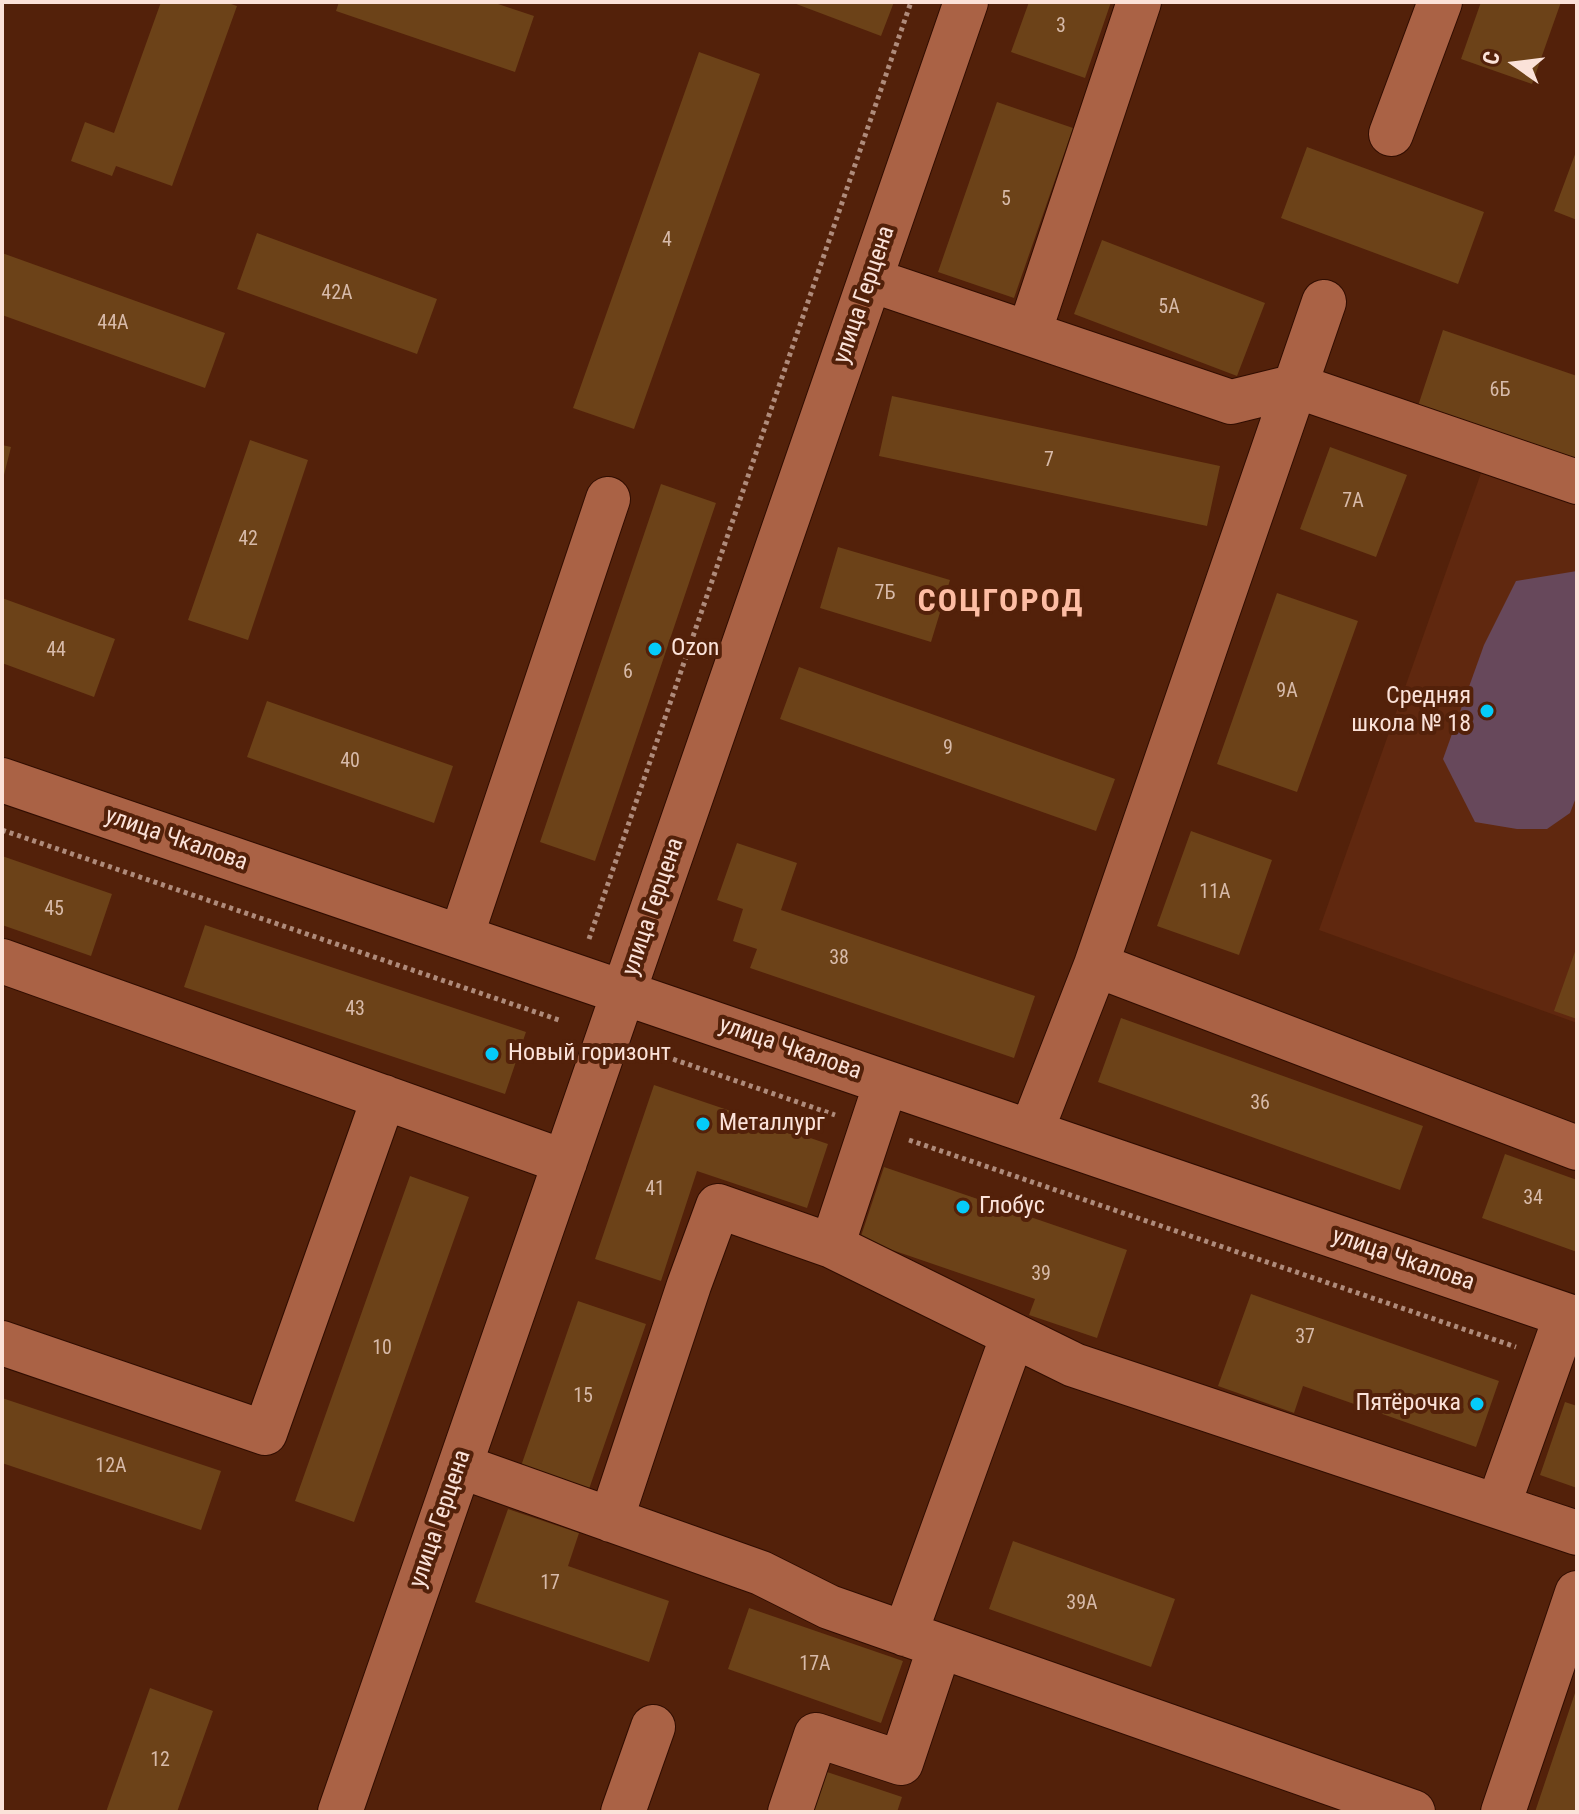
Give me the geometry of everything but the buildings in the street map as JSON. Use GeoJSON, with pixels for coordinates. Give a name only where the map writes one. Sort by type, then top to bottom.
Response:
{"type":"FeatureCollection","features":[{"type":"Feature","properties":{"kind":"street","name":"улица Герцена"},"geometry":{"type":"LineString","coordinates":[[340,1812],[966,2]]}},
{"type":"Feature","properties":{"kind":"street"},"geometry":{"type":"LineString","coordinates":[[1029,333],[1139,2]]}},
{"type":"Feature","properties":{"kind":"street"},"geometry":{"type":"LineString","coordinates":[[1391,134],[1440,2]]}},
{"type":"Feature","properties":{"kind":"street"},"geometry":{"type":"LineString","coordinates":[[871,280],[1231,402],[1296,386],[1577,482]]}},
{"type":"Feature","properties":{"kind":"street"},"geometry":{"type":"LineString","coordinates":[[1031,1132],[1096,965],[1324,302]]}},
{"type":"Feature","properties":{"kind":"street"},"geometry":{"type":"LineString","coordinates":[[461,937],[608,499]]}},
{"type":"Feature","properties":{"kind":"street","name":"улица Чкалова"},"geometry":{"type":"LineString","coordinates":[[2,780],[1572,1318]]}},
{"type":"Feature","properties":{"kind":"street"},"geometry":{"type":"LineString","coordinates":[[2,961],[565,1162]]}},
{"type":"Feature","properties":{"kind":"street"},"geometry":{"type":"LineString","coordinates":[[1096,965],[1577,1148]]}},
{"type":"Feature","properties":{"kind":"street"},"geometry":{"type":"LineString","coordinates":[[832,1246],[886,1083]]}},
{"type":"Feature","properties":{"kind":"street"},"geometry":{"type":"LineString","coordinates":[[2,1343],[265,1433],[384,1097]]}},
{"type":"Feature","properties":{"kind":"street"},"geometry":{"type":"LineString","coordinates":[[611,1520],[718,1206],[832,1246],[1074,1365],[1577,1533]]}},
{"type":"Feature","properties":{"kind":"street"},"geometry":{"type":"LineString","coordinates":[[1498,1506],[1551,1359],[1572,1318]]}},
{"type":"Feature","properties":{"kind":"street"},"geometry":{"type":"LineString","coordinates":[[790,1812],[816,1735],[901,1763],[923,1640],[1013,1335]]}},
{"type":"Feature","properties":{"kind":"street"},"geometry":{"type":"LineString","coordinates":[[460,1466],[761,1573],[829,1607],[1413,1812]]}},
{"type":"Feature","properties":{"kind":"street"},"geometry":{"type":"LineString","coordinates":[[1503,1812],[1575,1607]]}},
{"type":"Feature","properties":{"kind":"street"},"geometry":{"type":"LineString","coordinates":[[623,1812],[653,1727]]}},
{"type":"Feature","properties":{"kind":"path"},"geometry":{"type":"LineString","coordinates":[[588,941],[911,2]]}},
{"type":"Feature","properties":{"kind":"path"},"geometry":{"type":"LineString","coordinates":[[2,830],[559,1020]]}},
{"type":"Feature","properties":{"kind":"path"},"geometry":{"type":"LineString","coordinates":[[658,1054],[1551,1359]]}},
{"type":"Feature","properties":{"kind":"shaded area","name":"Средняя школа № 18"},"geometry":{"type":"Polygon","coordinates":[[[1486,459],[1577,492],[1577,1023],[1319,930],[1486,459]]]}},
{"type":"Feature","properties":{"kind":"shaded area"},"geometry":{"type":"Polygon","coordinates":[[[1577,571],[1577,795],[1570,813],[1547,829],[1517,829],[1475,822],[1443,759],[1484,645],[1516,581],[1577,571]]]}},
{"type":"Feature","properties":{"kind":"place","name":"Ozon"},"geometry":{"type":"Point","coordinates":[655,649]}},
{"type":"Feature","properties":{"kind":"place","name":"Средняя школа № 18"},"geometry":{"type":"Point","coordinates":[1487,711]}},
{"type":"Feature","properties":{"kind":"place","name":"Новый горизонт"},"geometry":{"type":"Point","coordinates":[492,1054]}},
{"type":"Feature","properties":{"kind":"place","name":"Металлург"},"geometry":{"type":"Point","coordinates":[703,1124]}},
{"type":"Feature","properties":{"kind":"place","name":"Глобус"},"geometry":{"type":"Point","coordinates":[963,1207]}},
{"type":"Feature","properties":{"kind":"place","name":"Пятёрочка"},"geometry":{"type":"Point","coordinates":[1477,1404]}},
{"type":"Feature","properties":{"kind":"district","name":"СОЦГОРОД"},"geometry":{"type":"Point","coordinates":[1001,603]}}]}
